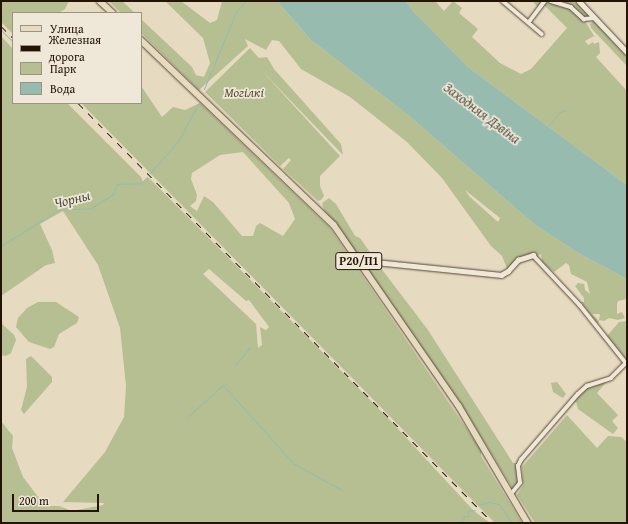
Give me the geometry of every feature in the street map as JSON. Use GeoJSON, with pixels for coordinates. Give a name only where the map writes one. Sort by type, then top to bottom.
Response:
{"type":"FeatureCollection","features":[{"type":"Feature","properties":{"kind":"main road"},"geometry":{"type":"LineString","coordinates":[[100,1],[112,12]]}},
{"type":"Feature","properties":{"kind":"main road","name":"Р20/П1"},"geometry":{"type":"LineString","coordinates":[[142,41],[311,201],[334,225],[459,406],[528,523]]}},
{"type":"Feature","properties":{"kind":"street"},"geometry":{"type":"LineString","coordinates":[[503,1],[542,34]]}},
{"type":"Feature","properties":{"kind":"street"},"geometry":{"type":"LineString","coordinates":[[528,22],[546,1]]}},
{"type":"Feature","properties":{"kind":"street"},"geometry":{"type":"LineString","coordinates":[[551,1],[571,7],[584,19],[595,18]]}},
{"type":"Feature","properties":{"kind":"street"},"geometry":{"type":"LineString","coordinates":[[579,1],[627,52]]}},
{"type":"Feature","properties":{"kind":"street"},"geometry":{"type":"LineString","coordinates":[[362,266],[374,262],[501,275],[508,271],[518,260],[533,255],[585,311],[626,363],[610,378],[588,386],[578,394],[521,460],[518,466],[520,484],[511,494]]}},
{"type":"Feature","properties":{"kind":"green space"},"geometry":{"type":"Polygon","coordinates":[[[1,1],[69,1],[65,9],[60,12],[12,12],[12,33],[1,22],[1,1]]]}},
{"type":"Feature","properties":{"kind":"green space"},"geometry":{"type":"Polygon","coordinates":[[[109,1],[122,1],[134,12],[120,12],[109,1]]]}},
{"type":"Feature","properties":{"kind":"green space"},"geometry":{"type":"Polygon","coordinates":[[[165,1],[181,1],[210,23],[217,20],[222,1],[277,1],[311,40],[408,115],[535,225],[580,254],[627,279],[627,299],[618,301],[617,304],[617,314],[622,312],[625,318],[618,320],[609,318],[604,321],[599,320],[600,314],[592,314],[599,321],[598,324],[581,302],[584,302],[584,298],[575,286],[578,283],[584,284],[585,290],[590,294],[587,282],[571,274],[569,265],[566,263],[554,272],[542,262],[541,254],[537,256],[534,254],[523,256],[508,271],[502,256],[491,246],[442,178],[407,142],[350,97],[301,69],[279,41],[272,40],[266,50],[245,39],[248,46],[199,90],[142,34],[142,20],[192,67],[196,75],[204,77],[210,63],[203,38],[165,1]],[[465,190],[470,197],[498,222],[500,218],[465,190]]]}},
{"type":"Feature","properties":{"kind":"green space"},"geometry":{"type":"Polygon","coordinates":[[[406,1],[435,1],[444,11],[453,1],[462,8],[459,13],[478,29],[472,37],[500,63],[521,74],[531,69],[567,28],[543,4],[539,8],[532,1],[575,1],[589,16],[585,21],[594,36],[585,41],[588,45],[593,42],[594,44],[599,42],[600,53],[596,57],[627,91],[627,185],[468,67],[413,11],[406,1]]]}},
{"type":"Feature","properties":{"kind":"green space"},"geometry":{"type":"Polygon","coordinates":[[[594,21],[627,57],[627,66],[591,28],[590,24],[594,21]]]}},
{"type":"Feature","properties":{"kind":"green space"},"geometry":{"type":"Polygon","coordinates":[[[1,36],[12,48],[12,104],[68,104],[141,177],[143,182],[148,177],[387,417],[474,511],[490,523],[1,523],[1,421],[13,436],[12,448],[23,477],[45,506],[59,506],[72,511],[103,505],[104,503],[63,502],[105,452],[124,417],[126,386],[120,328],[98,265],[63,211],[40,224],[52,250],[55,263],[46,265],[1,296],[1,36]],[[209,269],[203,274],[256,324],[258,348],[262,345],[260,327],[266,330],[269,327],[249,300],[246,301],[209,269]]]}},
{"type":"Feature","properties":{"kind":"green space","name":"Могілкі"},"geometry":{"type":"Polygon","coordinates":[[[250,48],[259,58],[267,57],[274,69],[341,144],[343,155],[262,71],[340,156],[320,176],[320,186],[324,196],[321,200],[318,201],[283,169],[291,160],[289,158],[280,166],[205,92],[250,48]]]}},
{"type":"Feature","properties":{"kind":"green space"},"geometry":{"type":"Polygon","coordinates":[[[142,87],[162,117],[173,107],[185,110],[200,103],[330,228],[481,450],[481,456],[522,523],[495,523],[82,104],[142,104],[142,87]],[[243,152],[220,155],[192,173],[191,179],[197,195],[196,201],[190,206],[197,211],[204,196],[213,202],[242,236],[253,236],[256,226],[260,223],[283,236],[295,219],[289,203],[243,152]]]}},
{"type":"Feature","properties":{"kind":"green space"},"geometry":{"type":"Polygon","coordinates":[[[329,198],[336,204],[355,236],[360,238],[374,258],[372,260],[364,263],[324,210],[322,203],[329,198]]]}},
{"type":"Feature","properties":{"kind":"green space"},"geometry":{"type":"Polygon","coordinates":[[[377,263],[428,330],[513,463],[517,463],[519,482],[513,489],[461,404],[366,266],[377,263]]]}},
{"type":"Feature","properties":{"kind":"green space"},"geometry":{"type":"Polygon","coordinates":[[[38,302],[56,302],[79,317],[77,323],[59,334],[54,347],[50,349],[29,342],[16,327],[18,318],[27,308],[38,302]]]}},
{"type":"Feature","properties":{"kind":"green space"},"geometry":{"type":"Polygon","coordinates":[[[627,321],[627,360],[607,336],[619,322],[627,321]]]}},
{"type":"Feature","properties":{"kind":"green space"},"geometry":{"type":"Polygon","coordinates":[[[1,323],[14,335],[16,340],[11,353],[6,356],[1,355],[1,323]]]}},
{"type":"Feature","properties":{"kind":"green space"},"geometry":{"type":"Polygon","coordinates":[[[31,356],[52,377],[52,382],[24,414],[21,410],[27,387],[26,359],[31,356]]]}},
{"type":"Feature","properties":{"kind":"green space"},"geometry":{"type":"Polygon","coordinates":[[[609,379],[597,393],[618,415],[612,421],[618,428],[613,434],[578,409],[576,402],[571,403],[588,387],[609,379]]]}},
{"type":"Feature","properties":{"kind":"green space"},"geometry":{"type":"Polygon","coordinates":[[[557,382],[566,394],[563,398],[553,392],[551,383],[557,382]]]}},
{"type":"Feature","properties":{"kind":"green space"},"geometry":{"type":"Polygon","coordinates":[[[567,415],[597,448],[608,436],[621,437],[627,442],[627,523],[535,523],[517,495],[523,485],[522,467],[567,415]]]}},
{"type":"Feature","properties":{"kind":"water","name":"Заходняя Дзвіна"},"geometry":{"type":"Polygon","coordinates":[[[277,1],[406,1],[413,11],[468,67],[627,185],[627,279],[580,254],[535,225],[408,115],[311,40],[277,1]]]}},
{"type":"Feature","properties":{"kind":"waterway","name":"Чорны"},"geometry":{"type":"LineString","coordinates":[[204,89],[236,12],[246,1]]}},
{"type":"Feature","properties":{"kind":"waterway"},"geometry":{"type":"LineString","coordinates":[[1,30],[12,41]]}},
{"type":"Feature","properties":{"kind":"waterway","name":"Чорны"},"geometry":{"type":"LineString","coordinates":[[150,173],[179,140],[198,104]]}},
{"type":"Feature","properties":{"kind":"waterway"},"geometry":{"type":"LineString","coordinates":[[549,125],[560,112],[566,110]]}},
{"type":"Feature","properties":{"kind":"waterway","name":"Чорны"},"geometry":{"type":"LineString","coordinates":[[1,246],[58,210],[91,208],[113,194],[117,184],[141,183],[147,177]]}},
{"type":"Feature","properties":{"kind":"waterway"},"geometry":{"type":"LineString","coordinates":[[235,365],[250,347]]}},
{"type":"Feature","properties":{"kind":"waterway"},"geometry":{"type":"LineString","coordinates":[[186,418],[223,385],[294,464],[342,490]]}},
{"type":"Feature","properties":{"kind":"waterway"},"geometry":{"type":"LineString","coordinates":[[479,505],[489,502],[499,504],[512,523]]}},
{"type":"Feature","properties":{"kind":"waterway"},"geometry":{"type":"LineString","coordinates":[[460,523],[464,516],[468,516],[468,511],[475,510]]}},
{"type":"Feature","properties":{"kind":"railway"},"geometry":{"type":"LineString","coordinates":[[1,26],[12,37]]}},
{"type":"Feature","properties":{"kind":"railway"},"geometry":{"type":"LineString","coordinates":[[79,104],[493,523]]}}]}
